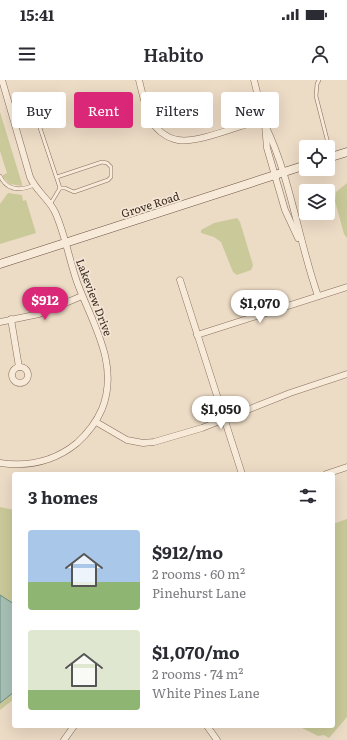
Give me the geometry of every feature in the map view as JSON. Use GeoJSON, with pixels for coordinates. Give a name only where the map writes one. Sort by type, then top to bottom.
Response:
{"type":"FeatureCollection","features":[{"type":"Feature","properties":{"kind":"street"},"geometry":{"type":"LineString","coordinates":[[139,80],[150,118],[157,128],[166,136],[178,140],[192,140],[240,128]]}},
{"type":"Feature","properties":{"kind":"street"},"geometry":{"type":"LineString","coordinates":[[254,80],[257,92]]}},
{"type":"Feature","properties":{"kind":"street","name":"Lakeview Drive"},"geometry":{"type":"LineString","coordinates":[[0,464],[34,464],[50,459],[69,450],[83,438],[96,422],[105,401],[109,378],[106,354],[82,296],[64,244],[55,212],[34,185],[2,82]]}},
{"type":"Feature","properties":{"kind":"street"},"geometry":{"type":"LineString","coordinates":[[264,128],[266,148],[285,210],[303,250],[318,296]]}},
{"type":"Feature","properties":{"kind":"street"},"geometry":{"type":"LineString","coordinates":[[267,128],[275,146],[294,206],[303,250]]}},
{"type":"Feature","properties":{"kind":"street"},"geometry":{"type":"LineString","coordinates":[[335,156],[347,152]]}},
{"type":"Feature","properties":{"kind":"street","name":"Grove Road"},"geometry":{"type":"LineString","coordinates":[[0,264],[299,167]]}},
{"type":"Feature","properties":{"kind":"street"},"geometry":{"type":"LineString","coordinates":[[180,280],[241,472]]}},
{"type":"Feature","properties":{"kind":"street"},"geometry":{"type":"LineString","coordinates":[[197,335],[347,286]]}},
{"type":"Feature","properties":{"kind":"street"},"geometry":{"type":"LineString","coordinates":[[0,322],[39,314],[82,296]]}},
{"type":"Feature","properties":{"kind":"street"},"geometry":{"type":"LineString","coordinates":[[11,319],[19,367]]}},
{"type":"Feature","properties":{"kind":"street"},"geometry":{"type":"LineString","coordinates":[[96,422],[127,440],[143,443],[154,442],[224,420],[290,393],[347,374]]}},
{"type":"Feature","properties":{"kind":"street"},"geometry":{"type":"LineString","coordinates":[[332,472],[347,467]]}},
{"type":"Feature","properties":{"kind":"street"},"geometry":{"type":"LineString","coordinates":[[64,740],[73,728]]}},
{"type":"Feature","properties":{"kind":"street"},"geometry":{"type":"LineString","coordinates":[[208,728],[217,740]]}},
{"type":"Feature","properties":{"kind":"lane"},"geometry":{"type":"LineString","coordinates":[[320,80],[317,84],[316,96],[326,140]]}},
{"type":"Feature","properties":{"kind":"lane"},"geometry":{"type":"LineString","coordinates":[[40,128],[60,188]]}},
{"type":"Feature","properties":{"kind":"lane"},"geometry":{"type":"LineString","coordinates":[[56,177],[102,162],[107,163],[111,167],[111,178],[108,180],[74,192],[65,188],[60,188]]}},
{"type":"Feature","properties":{"kind":"lane"},"geometry":{"type":"LineString","coordinates":[[0,176],[4,183],[15,189],[20,190],[34,185]]}},
{"type":"Feature","properties":{"kind":"lane"},"geometry":{"type":"LineString","coordinates":[[50,205],[60,188]]}},
{"type":"Feature","properties":{"kind":"green space"},"geometry":{"type":"Polygon","coordinates":[[[0,112],[22,186],[10,184],[3,177],[3,175],[7,173],[0,151],[0,112]]]}},
{"type":"Feature","properties":{"kind":"green space"},"geometry":{"type":"Polygon","coordinates":[[[347,183],[347,238],[344,234],[335,201],[336,192],[347,183]]]}},
{"type":"Feature","properties":{"kind":"green space"},"geometry":{"type":"Polygon","coordinates":[[[8,193],[22,195],[23,201],[26,200],[36,233],[0,244],[0,204],[8,193]]]}},
{"type":"Feature","properties":{"kind":"green space"},"geometry":{"type":"Polygon","coordinates":[[[237,218],[240,222],[253,265],[251,270],[237,275],[233,272],[221,242],[214,237],[201,233],[201,230],[214,223],[237,218]]]}},
{"type":"Feature","properties":{"kind":"green space"},"geometry":{"type":"Polygon","coordinates":[[[0,507],[12,510],[12,701],[0,710],[0,507]]]}},
{"type":"Feature","properties":{"kind":"green space"},"geometry":{"type":"Polygon","coordinates":[[[347,519],[347,717],[329,738],[324,735],[318,736],[302,728],[335,728],[335,523],[347,519]]]}},
{"type":"Feature","properties":{"kind":"shaded area"},"geometry":{"type":"Polygon","coordinates":[[[0,595],[12,603],[12,694],[0,703],[0,595]]]}}]}
